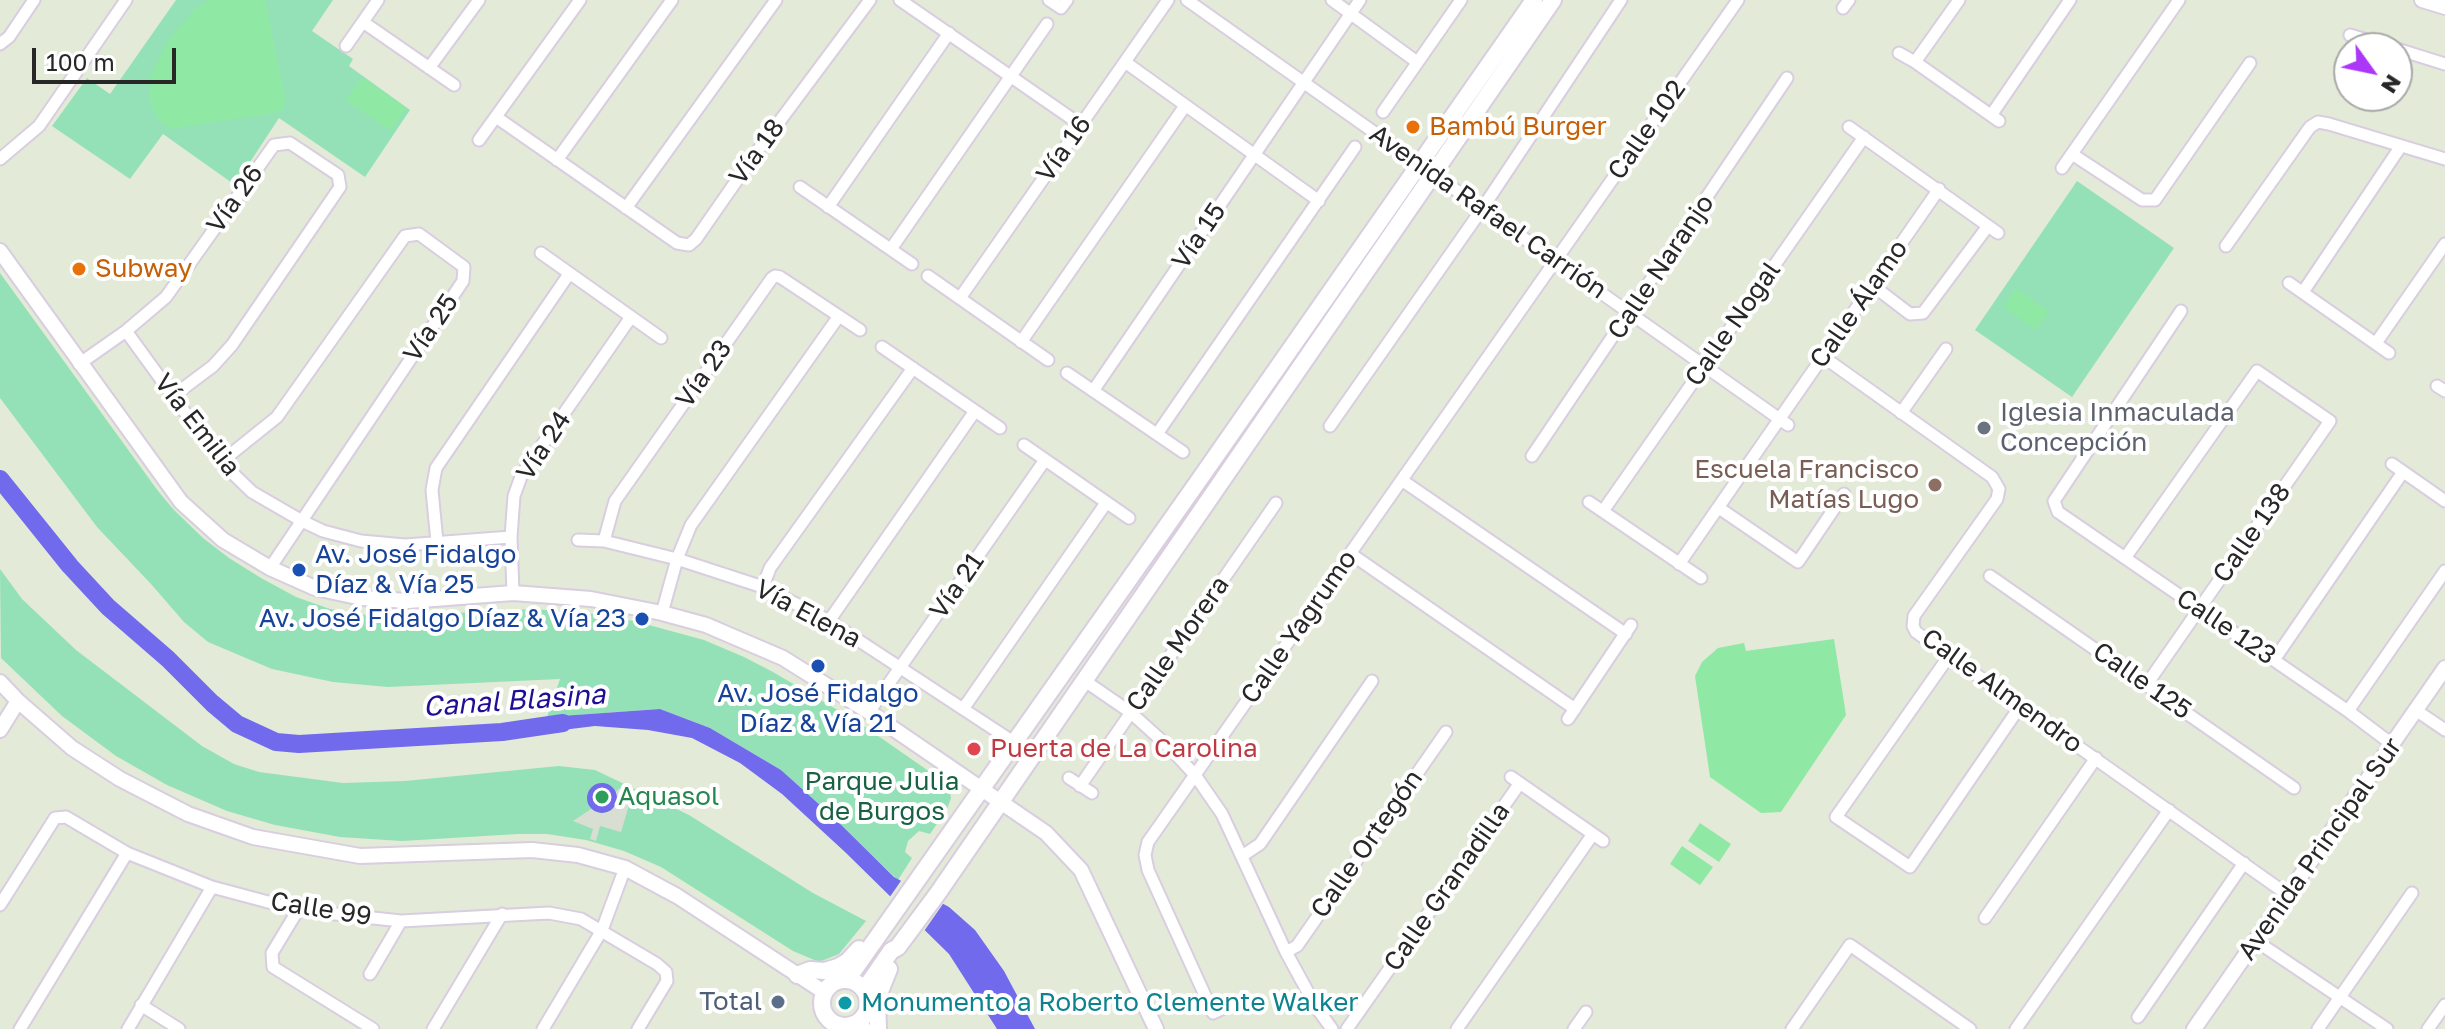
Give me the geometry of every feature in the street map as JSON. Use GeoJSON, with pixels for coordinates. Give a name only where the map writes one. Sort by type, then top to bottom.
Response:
{"type":"FeatureCollection","features":[{"type":"Feature","properties":{"kind":"main road"},"geometry":{"type":"LineString","coordinates":[[878,1029],[880,986],[902,943],[1085,681],[1425,170],[1534,0]]}},
{"type":"Feature","properties":{"kind":"main road"},"geometry":{"type":"LineString","coordinates":[[847,980],[888,911],[901,904],[1425,170],[1553,0]]}},
{"type":"Feature","properties":{"kind":"main road"},"geometry":{"type":"LineString","coordinates":[[797,975],[844,964],[883,923]]}},
{"type":"Feature","properties":{"kind":"main road"},"geometry":{"type":"LineString","coordinates":[[864,990],[891,951],[902,943]]}},
{"type":"Feature","properties":{"kind":"main road"},"geometry":{"type":"LineString","coordinates":[[834,982],[855,982],[864,990],[868,1007],[843,1026],[822,1008],[824,992],[834,982]]}},
{"type":"Feature","properties":{"kind":"street"},"geometry":{"type":"LineString","coordinates":[[0,44],[9,37],[34,0]]}},
{"type":"Feature","properties":{"kind":"street"},"geometry":{"type":"LineString","coordinates":[[1,157],[39,126],[126,0]]}},
{"type":"Feature","properties":{"kind":"street"},"geometry":{"type":"LineString","coordinates":[[346,46],[378,0]]}},
{"type":"Feature","properties":{"kind":"street"},"geometry":{"type":"LineString","coordinates":[[429,68],[479,0]]}},
{"type":"Feature","properties":{"kind":"street"},"geometry":{"type":"LineString","coordinates":[[479,140],[580,0]]}},
{"type":"Feature","properties":{"kind":"street"},"geometry":{"type":"LineString","coordinates":[[557,160],[672,0]]}},
{"type":"Feature","properties":{"kind":"street"},"geometry":{"type":"LineString","coordinates":[[626,208],[776,0]]}},
{"type":"Feature","properties":{"kind":"street","name":"Vía 18"},"geometry":{"type":"LineString","coordinates":[[496,117],[677,243],[689,245],[870,0]]}},
{"type":"Feature","properties":{"kind":"street"},"geometry":{"type":"LineString","coordinates":[[900,0],[1081,125]]}},
{"type":"Feature","properties":{"kind":"street"},"geometry":{"type":"LineString","coordinates":[[1049,0],[1064,4]]}},
{"type":"Feature","properties":{"kind":"street","name":"Vía 16"},"geometry":{"type":"LineString","coordinates":[[960,298],[1168,0]]}},
{"type":"Feature","properties":{"kind":"street","name":"Avenida Rafael Carrión"},"geometry":{"type":"LineString","coordinates":[[1187,0],[1784,422]]}},
{"type":"Feature","properties":{"kind":"street"},"geometry":{"type":"LineString","coordinates":[[1332,0],[1417,62]]}},
{"type":"Feature","properties":{"kind":"street","name":"Vía 15"},"geometry":{"type":"LineString","coordinates":[[1093,391],[1360,0]]}},
{"type":"Feature","properties":{"kind":"street"},"geometry":{"type":"LineString","coordinates":[[1383,112],[1461,0]]}},
{"type":"Feature","properties":{"kind":"street"},"geometry":{"type":"LineString","coordinates":[[1330,426],[1482,209],[1621,0]]}},
{"type":"Feature","properties":{"kind":"street","name":"Calle 102"},"geometry":{"type":"LineString","coordinates":[[1557,260],[1738,0]]}},
{"type":"Feature","properties":{"kind":"street"},"geometry":{"type":"LineString","coordinates":[[1915,62],[1959,0]]}},
{"type":"Feature","properties":{"kind":"street"},"geometry":{"type":"LineString","coordinates":[[1899,53],[1996,118],[2070,0]]}},
{"type":"Feature","properties":{"kind":"street"},"geometry":{"type":"LineString","coordinates":[[2062,168],[2179,0]]}},
{"type":"Feature","properties":{"kind":"street"},"geometry":{"type":"LineString","coordinates":[[2422,0],[2445,7]]}},
{"type":"Feature","properties":{"kind":"street"},"geometry":{"type":"LineString","coordinates":[[363,22],[454,85]]}},
{"type":"Feature","properties":{"kind":"street"},"geometry":{"type":"LineString","coordinates":[[891,249],[1047,24]]}},
{"type":"Feature","properties":{"kind":"street"},"geometry":{"type":"LineString","coordinates":[[828,207],[949,33]]}},
{"type":"Feature","properties":{"kind":"street"},"geometry":{"type":"LineString","coordinates":[[2413,54],[2445,64]]}},
{"type":"Feature","properties":{"kind":"street"},"geometry":{"type":"LineString","coordinates":[[1125,62],[1319,201]]}},
{"type":"Feature","properties":{"kind":"street"},"geometry":{"type":"LineString","coordinates":[[2072,154],[2142,200],[2155,200],[2250,63]]}},
{"type":"Feature","properties":{"kind":"street","name":"Calle Naranjo"},"geometry":{"type":"LineString","coordinates":[[1532,456],[1787,78]]}},
{"type":"Feature","properties":{"kind":"street"},"geometry":{"type":"LineString","coordinates":[[1021,342],[1185,106]]}},
{"type":"Feature","properties":{"kind":"street"},"geometry":{"type":"LineString","coordinates":[[2226,246],[2310,127],[2318,122],[2445,159]]}},
{"type":"Feature","properties":{"kind":"street"},"geometry":{"type":"LineString","coordinates":[[1849,127],[1993,229],[1923,313],[1910,314],[1872,285]]}},
{"type":"Feature","properties":{"kind":"street","name":"Calle Nogal"},"geometry":{"type":"LineString","coordinates":[[1603,511],[1864,137]]}},
{"type":"Feature","properties":{"kind":"street","name":"Vía 26"},"geometry":{"type":"LineString","coordinates":[[79,364],[126,331],[166,297],[274,145],[290,143],[338,175],[340,187],[232,345],[213,366],[173,396]]}},
{"type":"Feature","properties":{"kind":"street"},"geometry":{"type":"LineString","coordinates":[[2303,292],[2401,146]]}},
{"type":"Feature","properties":{"kind":"street"},"geometry":{"type":"LineString","coordinates":[[1157,434],[1355,147]]}},
{"type":"Feature","properties":{"kind":"street"},"geometry":{"type":"LineString","coordinates":[[800,187],[912,264]]}},
{"type":"Feature","properties":{"kind":"street","name":"Calle Álamo"},"geometry":{"type":"LineString","coordinates":[[1679,564],[1784,422],[1822,356],[1939,189]]}},
{"type":"Feature","properties":{"kind":"street","name":"Vía 25"},"geometry":{"type":"LineString","coordinates":[[221,462],[277,417],[405,236],[419,234],[464,267],[463,281],[270,568]]}},
{"type":"Feature","properties":{"kind":"street"},"geometry":{"type":"LineString","coordinates":[[2376,343],[2445,244]]}},
{"type":"Feature","properties":{"kind":"street"},"geometry":{"type":"LineString","coordinates":[[0,251],[181,502],[223,540],[270,568],[315,588],[362,598],[408,601],[513,593],[591,599],[662,613],[751,642],[812,675],[1046,833],[1081,870],[1156,1029]]}},
{"type":"Feature","properties":{"kind":"street"},"geometry":{"type":"LineString","coordinates":[[541,253],[661,338]]}},
{"type":"Feature","properties":{"kind":"street","name":"Calle Yagrumo"},"geometry":{"type":"LineString","coordinates":[[1219,1010],[1148,870],[1145,855],[1148,842],[1557,260]]}},
{"type":"Feature","properties":{"kind":"street"},"geometry":{"type":"LineString","coordinates":[[437,542],[432,490],[436,468],[569,274]]}},
{"type":"Feature","properties":{"kind":"street"},"geometry":{"type":"LineString","coordinates":[[928,276],[1048,360]]}},
{"type":"Feature","properties":{"kind":"street","name":"Vía 23"},"geometry":{"type":"LineString","coordinates":[[604,541],[615,501],[772,278],[780,277],[860,330]]}},
{"type":"Feature","properties":{"kind":"street"},"geometry":{"type":"LineString","coordinates":[[2289,283],[2389,353]]}},
{"type":"Feature","properties":{"kind":"street","name":"Calle 123"},"geometry":{"type":"LineString","coordinates":[[2181,311],[2054,501],[2058,512],[2393,745]]}},
{"type":"Feature","properties":{"kind":"street"},"geometry":{"type":"LineString","coordinates":[[662,613],[677,559],[691,525],[839,316]]}},
{"type":"Feature","properties":{"kind":"street","name":"Vía 24"},"geometry":{"type":"LineString","coordinates":[[513,593],[511,537],[514,496],[522,474],[631,317]]}},
{"type":"Feature","properties":{"kind":"street","name":"Vía Emilia"},"geometry":{"type":"LineString","coordinates":[[126,331],[221,462],[252,492],[302,521],[323,531],[361,541],[405,545],[511,537]]}},
{"type":"Feature","properties":{"kind":"street"},"geometry":{"type":"LineString","coordinates":[[882,347],[1000,428]]}},
{"type":"Feature","properties":{"kind":"street"},"geometry":{"type":"LineString","coordinates":[[1901,413],[1946,349]]}},
{"type":"Feature","properties":{"kind":"street","name":"Calle Almendro"},"geometry":{"type":"LineString","coordinates":[[1822,356],[1992,477],[1999,489],[1997,499],[1914,616],[1916,632],[2288,895]]}},
{"type":"Feature","properties":{"kind":"street"},"geometry":{"type":"LineString","coordinates":[[763,587],[770,568],[913,368]]}},
{"type":"Feature","properties":{"kind":"street","name":"Calle 138"},"geometry":{"type":"LineString","coordinates":[[2125,558],[2257,371],[2330,421],[2147,684]]}},
{"type":"Feature","properties":{"kind":"street"},"geometry":{"type":"LineString","coordinates":[[1067,373],[1183,452]]}},
{"type":"Feature","properties":{"kind":"street"},"geometry":{"type":"LineString","coordinates":[[829,621],[975,411]]}},
{"type":"Feature","properties":{"kind":"street"},"geometry":{"type":"LineString","coordinates":[[1024,445],[1129,518]]}},
{"type":"Feature","properties":{"kind":"street","name":"Vía 21"},"geometry":{"type":"LineString","coordinates":[[869,712],[1045,460]]}},
{"type":"Feature","properties":{"kind":"street"},"geometry":{"type":"LineString","coordinates":[[2392,464],[2445,501]]}},
{"type":"Feature","properties":{"kind":"street"},"geometry":{"type":"LineString","coordinates":[[2274,660],[2403,472]]}},
{"type":"Feature","properties":{"kind":"street"},"geometry":{"type":"LineString","coordinates":[[1351,554],[1571,714],[1629,630],[1403,481]]}},
{"type":"Feature","properties":{"kind":"street"},"geometry":{"type":"LineString","coordinates":[[1719,508],[1798,562],[1844,494]]}},
{"type":"Feature","properties":{"kind":"street"},"geometry":{"type":"LineString","coordinates":[[1589,502],[1701,578]]}},
{"type":"Feature","properties":{"kind":"street"},"geometry":{"type":"LineString","coordinates":[[963,709],[1106,503]]}},
{"type":"Feature","properties":{"kind":"street","name":"Calle Morera"},"geometry":{"type":"LineString","coordinates":[[1080,786],[1276,503]]}},
{"type":"Feature","properties":{"kind":"street","name":"Vía Elena"},"geometry":{"type":"LineString","coordinates":[[578,540],[604,541],[677,559],[763,587],[829,621],[1015,743]]}},
{"type":"Feature","properties":{"kind":"street"},"geometry":{"type":"LineString","coordinates":[[2348,711],[2445,571]]}},
{"type":"Feature","properties":{"kind":"street","name":"Calle 125"},"geometry":{"type":"LineString","coordinates":[[1990,576],[2294,788]]}},
{"type":"Feature","properties":{"kind":"street"},"geometry":{"type":"LineString","coordinates":[[1949,656],[1836,817],[1910,867],[2021,705]]}},
{"type":"Feature","properties":{"kind":"street","name":"Avenida Principal Sur"},"geometry":{"type":"LineString","coordinates":[[2194,1029],[2445,668]]}},
{"type":"Feature","properties":{"kind":"street"},"geometry":{"type":"LineString","coordinates":[[1085,681],[1130,712],[1195,775],[1222,814],[1286,952],[1316,1007],[1332,1029]]}},
{"type":"Feature","properties":{"kind":"street"},"geometry":{"type":"LineString","coordinates":[[1242,856],[1260,844],[1372,681]]}},
{"type":"Feature","properties":{"kind":"street"},"geometry":{"type":"LineString","coordinates":[[0,682],[72,748],[120,779],[188,814],[253,837],[360,856],[532,850],[578,855],[625,868],[677,896],[824,992]]}},
{"type":"Feature","properties":{"kind":"street"},"geometry":{"type":"LineString","coordinates":[[0,730],[18,701]]}},
{"type":"Feature","properties":{"kind":"street"},"geometry":{"type":"LineString","coordinates":[[2417,711],[2445,730]]}},
{"type":"Feature","properties":{"kind":"street","name":"Calle Ortegón"},"geometry":{"type":"LineString","coordinates":[[1286,952],[1297,946],[1446,732]]}},
{"type":"Feature","properties":{"kind":"street"},"geometry":{"type":"LineString","coordinates":[[1985,918],[2096,758]]}},
{"type":"Feature","properties":{"kind":"street"},"geometry":{"type":"LineString","coordinates":[[1069,778],[1092,793]]}},
{"type":"Feature","properties":{"kind":"street","name":"Calle Granadilla"},"geometry":{"type":"LineString","coordinates":[[1347,1029],[1516,780],[1598,837],[1457,1029]]}},
{"type":"Feature","properties":{"kind":"street"},"geometry":{"type":"LineString","coordinates":[[2016,1029],[2169,810]]}},
{"type":"Feature","properties":{"kind":"street","name":"Calle 99"},"geometry":{"type":"LineString","coordinates":[[0,905],[55,818],[66,817],[127,853],[212,887],[298,910],[401,921],[549,913],[581,919],[666,972],[667,981],[638,1029]]}},
{"type":"Feature","properties":{"kind":"street"},"geometry":{"type":"LineString","coordinates":[[20,1029],[127,853]]}},
{"type":"Feature","properties":{"kind":"street"},"geometry":{"type":"LineString","coordinates":[[2138,1017],[2244,863]]}},
{"type":"Feature","properties":{"kind":"street"},"geometry":{"type":"LineString","coordinates":[[543,1029],[602,930],[625,868]]}},
{"type":"Feature","properties":{"kind":"street"},"geometry":{"type":"LineString","coordinates":[[128,1029],[212,887]]}},
{"type":"Feature","properties":{"kind":"street"},"geometry":{"type":"LineString","coordinates":[[2318,1029],[2412,893]]}},
{"type":"Feature","properties":{"kind":"street"},"geometry":{"type":"LineString","coordinates":[[298,910],[272,953],[273,967],[373,1029]]}},
{"type":"Feature","properties":{"kind":"street"},"geometry":{"type":"LineString","coordinates":[[433,1029],[502,914]]}},
{"type":"Feature","properties":{"kind":"street"},"geometry":{"type":"LineString","coordinates":[[370,974],[401,921]]}},
{"type":"Feature","properties":{"kind":"street"},"geometry":{"type":"LineString","coordinates":[[2256,941],[2387,1029]]}},
{"type":"Feature","properties":{"kind":"street"},"geometry":{"type":"LineString","coordinates":[[1792,1029],[1850,945],[1970,1029]]}},
{"type":"Feature","properties":{"kind":"street"},"geometry":{"type":"LineString","coordinates":[[141,1005],[179,1029]]}},
{"type":"Feature","properties":{"kind":"street"},"geometry":{"type":"LineString","coordinates":[[2428,1029],[2445,1005]]}},
{"type":"Feature","properties":{"kind":"street"},"geometry":{"type":"LineString","coordinates":[[1574,1029],[1586,1012]]}},
{"type":"Feature","properties":{"kind":"green space"},"geometry":{"type":"Polygon","coordinates":[[[176,0],[333,0],[312,31],[353,59],[349,66],[410,110],[365,177],[279,118],[235,185],[163,134],[130,179],[52,126],[87,78],[110,94],[176,0]]]}},
{"type":"Feature","properties":{"kind":"green space"},"geometry":{"type":"Polygon","coordinates":[[[209,0],[265,0],[286,102],[283,109],[274,113],[170,129],[158,119],[150,102],[150,76],[169,39],[196,8],[209,0]]]}},
{"type":"Feature","properties":{"kind":"green space"},"geometry":{"type":"Polygon","coordinates":[[[362,77],[407,108],[391,131],[346,100],[362,77]]]}},
{"type":"Feature","properties":{"kind":"green space"},"geometry":{"type":"Polygon","coordinates":[[[2077,181],[2174,248],[2072,397],[1975,330],[2077,181]]]}},
{"type":"Feature","properties":{"kind":"green space","name":"Parque Julia de Burgos"},"geometry":{"type":"Polygon","coordinates":[[[0,273],[174,510],[203,538],[261,578],[296,597],[330,609],[378,617],[532,609],[587,613],[634,621],[704,640],[773,672],[858,722],[943,781],[949,787],[951,798],[947,809],[930,834],[919,831],[908,841],[905,852],[912,858],[898,880],[781,770],[710,728],[660,709],[547,717],[560,679],[388,687],[333,682],[272,669],[208,642],[184,622],[97,527],[0,398],[0,273]]]}},
{"type":"Feature","properties":{"kind":"green space"},"geometry":{"type":"Polygon","coordinates":[[[2016,288],[2049,312],[2036,330],[2003,307],[2016,288]]]}},
{"type":"Feature","properties":{"kind":"green space","name":"Parque Julia de Burgos"},"geometry":{"type":"Polygon","coordinates":[[[0,569],[22,599],[76,650],[202,746],[234,764],[259,772],[343,783],[405,781],[559,766],[595,770],[689,815],[813,893],[866,921],[839,954],[819,962],[793,951],[661,867],[624,851],[586,840],[547,834],[402,841],[340,837],[275,825],[227,811],[167,785],[116,756],[62,716],[1,658],[0,569]]]}},
{"type":"Feature","properties":{"kind":"green space"},"geometry":{"type":"Polygon","coordinates":[[[1834,639],[1846,715],[1781,812],[1761,813],[1710,777],[1695,676],[1702,662],[1718,648],[1744,643],[1746,651],[1834,639]]]}},
{"type":"Feature","properties":{"kind":"green space"},"geometry":{"type":"Polygon","coordinates":[[[1700,823],[1731,844],[1719,862],[1688,841],[1700,823]]]}},
{"type":"Feature","properties":{"kind":"green space"},"geometry":{"type":"Polygon","coordinates":[[[1682,846],[1713,867],[1700,885],[1670,864],[1682,846]]]}},
{"type":"Feature","properties":{"kind":"shaded area"},"geometry":{"type":"Polygon","coordinates":[[[660,709],[710,728],[781,770],[894,877],[949,907],[975,930],[1004,971],[1035,1029],[997,1029],[949,954],[782,794],[740,763],[692,738],[648,730],[595,726],[538,733],[547,717],[660,709]]]}},
{"type":"Feature","properties":{"kind":"shaded area","name":"Aquasol"},"geometry":{"type":"Polygon","coordinates":[[[602,783],[613,787],[617,798],[613,809],[602,813],[591,809],[587,798],[591,787],[602,783]]]}},
{"type":"Feature","properties":{"kind":"shaded area"},"geometry":{"type":"Polygon","coordinates":[[[619,788],[625,795],[636,793],[621,832],[600,826],[596,841],[590,839],[593,829],[573,821],[591,809],[602,813],[612,810],[619,788]]]}},
{"type":"Feature","properties":{"kind":"pier"},"geometry":{"type":"Polygon","coordinates":[[[903,878],[945,901],[922,934],[887,901],[903,878]]]}},
{"type":"Feature","properties":{"kind":"waterway","name":"Canal Blasina"},"geometry":{"type":"LineString","coordinates":[[0,479],[70,566],[108,607],[237,724],[276,742],[299,744],[502,732],[563,723]]}},
{"type":"Feature","properties":{"kind":"place","name":"Bambú Burger"},"geometry":{"type":"Point","coordinates":[1413,127]}},
{"type":"Feature","properties":{"kind":"place","name":"Subway"},"geometry":{"type":"Point","coordinates":[79,269]}},
{"type":"Feature","properties":{"kind":"place","name":"Iglesia Inmaculada Concepción"},"geometry":{"type":"Point","coordinates":[1984,428]}},
{"type":"Feature","properties":{"kind":"place","name":"Escuela Francisco Matías Lugo"},"geometry":{"type":"Point","coordinates":[1935,485]}},
{"type":"Feature","properties":{"kind":"place","name":"Av. José Fidalgo Díaz & Vía 25"},"geometry":{"type":"Point","coordinates":[299,570]}},
{"type":"Feature","properties":{"kind":"place","name":"Av. José Fidalgo Díaz & Vía 23"},"geometry":{"type":"Point","coordinates":[642,619]}},
{"type":"Feature","properties":{"kind":"place","name":"Av. José Fidalgo Díaz & Vía 21"},"geometry":{"type":"Point","coordinates":[818,666]}},
{"type":"Feature","properties":{"kind":"place","name":"Puerta de La Carolina"},"geometry":{"type":"Point","coordinates":[974,749]}},
{"type":"Feature","properties":{"kind":"place","name":"Aquasol"},"geometry":{"type":"Point","coordinates":[602,797]}},
{"type":"Feature","properties":{"kind":"place","name":"Total"},"geometry":{"type":"Point","coordinates":[778,1002]}},
{"type":"Feature","properties":{"kind":"place","name":"Monumento a Roberto Clemente Walker"},"geometry":{"type":"Point","coordinates":[845,1003]}}]}
